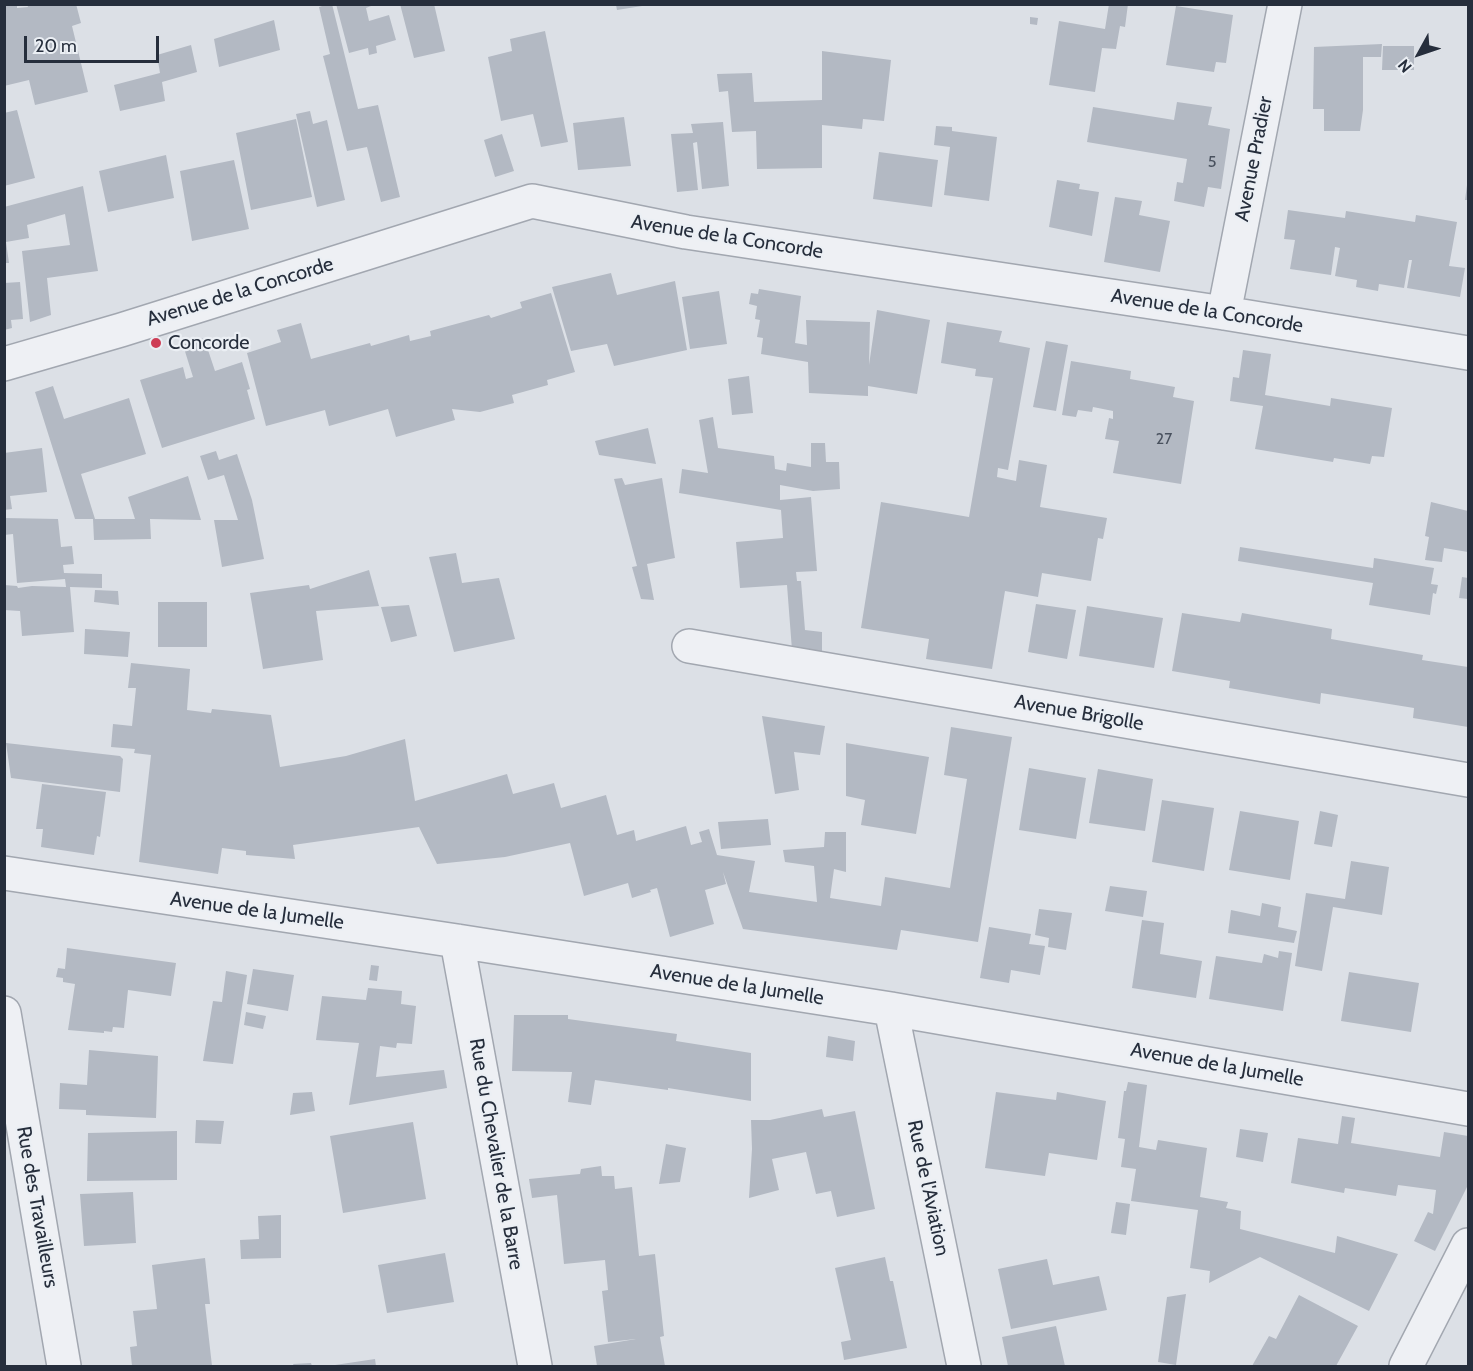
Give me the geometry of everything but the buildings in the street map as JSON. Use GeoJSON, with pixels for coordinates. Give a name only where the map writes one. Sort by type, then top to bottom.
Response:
{"type":"FeatureCollection","features":[{"type":"Feature","properties":{"kind":"street","name":"Avenue Pradier"},"geometry":{"type":"LineString","coordinates":[[1224,313],[1285,4]]}},
{"type":"Feature","properties":{"kind":"street","name":"Avenue de la Concorde"},"geometry":{"type":"LineString","coordinates":[[4,364],[121,330],[532,201],[686,232],[1224,313],[1468,353]]}},
{"type":"Feature","properties":{"kind":"street","name":"Avenue Brigolle"},"geometry":{"type":"LineString","coordinates":[[689,646],[1468,780]]}},
{"type":"Feature","properties":{"kind":"street","name":"Avenue de la Jumelle"},"geometry":{"type":"LineString","coordinates":[[4,873],[891,1009],[1468,1109]]}},
{"type":"Feature","properties":{"kind":"street","name":"Rue du Chevalier de la Barre"},"geometry":{"type":"LineString","coordinates":[[457,941],[535,1366]]}},
{"type":"Feature","properties":{"kind":"street","name":"Rue de l'Aviation"},"geometry":{"type":"LineString","coordinates":[[891,1009],[964,1366]]}},
{"type":"Feature","properties":{"kind":"street","name":"Rue des Travailleurs"},"geometry":{"type":"LineString","coordinates":[[4,1013],[64,1366]]}},
{"type":"Feature","properties":{"kind":"street"},"geometry":{"type":"LineString","coordinates":[[1406,1366],[1468,1245]]}},
{"type":"Feature","properties":{"kind":"place","name":"Concorde"},"geometry":{"type":"Point","coordinates":[156,343]}}]}
